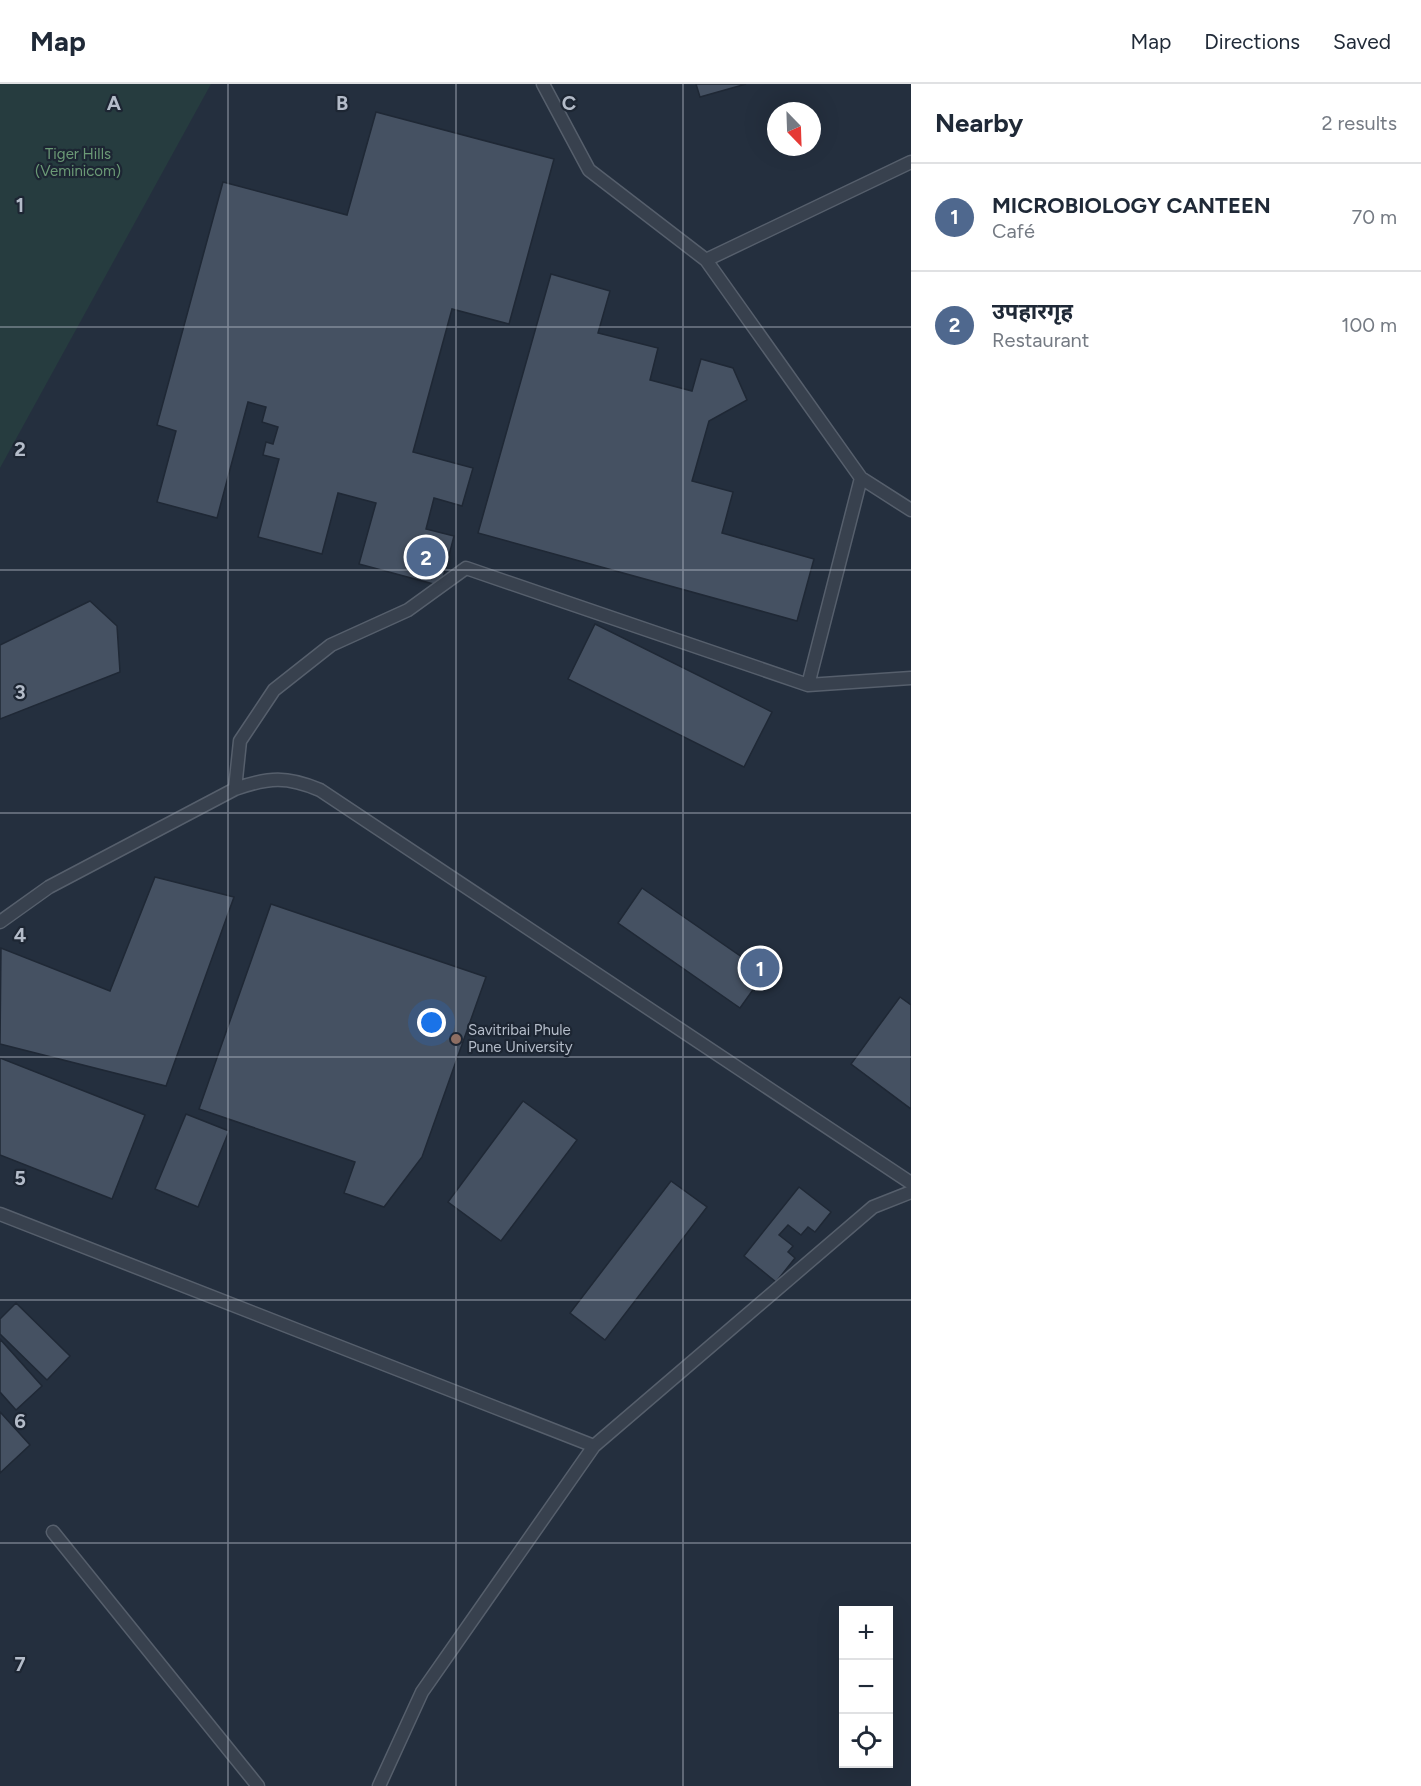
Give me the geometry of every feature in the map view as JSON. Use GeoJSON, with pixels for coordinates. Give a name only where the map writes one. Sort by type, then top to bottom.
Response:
{"type":"FeatureCollection","features":[{"type":"Feature","properties":{"kind":"lane"},"geometry":{"type":"LineString","coordinates":[[543,84],[589,170],[706,260],[861,478],[911,510]]}},
{"type":"Feature","properties":{"kind":"lane"},"geometry":{"type":"LineString","coordinates":[[706,260],[911,162]]}},
{"type":"Feature","properties":{"kind":"lane"},"geometry":{"type":"LineString","coordinates":[[808,685],[861,478]]}},
{"type":"Feature","properties":{"kind":"lane"},"geometry":{"type":"LineString","coordinates":[[234,789],[240,741],[274,690],[331,645],[408,610],[466,568],[808,685],[911,678]]}},
{"type":"Feature","properties":{"kind":"lane"},"geometry":{"type":"LineString","coordinates":[[0,922],[49,887],[234,789],[255,782],[281,778],[320,790],[911,1183]]}},
{"type":"Feature","properties":{"kind":"lane"},"geometry":{"type":"LineString","coordinates":[[379,1786],[422,1692],[594,1446],[873,1207],[911,1192]]}},
{"type":"Feature","properties":{"kind":"lane"},"geometry":{"type":"LineString","coordinates":[[0,1214],[594,1446]]}},
{"type":"Feature","properties":{"kind":"lane"},"geometry":{"type":"LineString","coordinates":[[53,1532],[258,1786]]}},
{"type":"Feature","properties":{"kind":"green space","name":"Tiger Hills (Veminicom)"},"geometry":{"type":"Polygon","coordinates":[[[0,84],[211,84],[0,468],[0,84]]]}},
{"type":"Feature","properties":{"kind":"building"},"geometry":{"type":"Polygon","coordinates":[[[696,84],[746,84],[700,97],[696,84]]]}},
{"type":"Feature","properties":{"kind":"building"},"geometry":{"type":"Polygon","coordinates":[[[376,112],[554,159],[509,324],[452,309],[413,452],[473,468],[462,506],[434,498],[426,529],[454,536],[441,586],[359,564],[376,503],[338,493],[322,554],[258,537],[279,459],[263,455],[266,442],[273,444],[278,427],[262,422],[266,407],[248,402],[217,518],[157,502],[176,431],[157,425],[223,182],[347,215],[376,112]]]}},
{"type":"Feature","properties":{"kind":"building"},"geometry":{"type":"Polygon","coordinates":[[[551,274],[610,291],[598,333],[658,348],[650,380],[692,391],[701,359],[733,368],[747,400],[709,421],[692,481],[733,492],[722,533],[814,559],[797,621],[478,533],[551,274]]]}},
{"type":"Feature","properties":{"kind":"building"},"geometry":{"type":"Polygon","coordinates":[[[90,601],[117,626],[120,672],[0,719],[0,645],[90,601]]]}},
{"type":"Feature","properties":{"kind":"building"},"geometry":{"type":"Polygon","coordinates":[[[595,624],[772,712],[744,767],[568,679],[595,624]]]}},
{"type":"Feature","properties":{"kind":"building"},"geometry":{"type":"Polygon","coordinates":[[[155,877],[234,897],[166,1086],[0,1044],[1,948],[110,991],[155,877]]]}},
{"type":"Feature","properties":{"kind":"building"},"geometry":{"type":"Polygon","coordinates":[[[642,888],[765,973],[740,1008],[618,923],[642,888]]]}},
{"type":"Feature","properties":{"kind":"building"},"geometry":{"type":"Polygon","coordinates":[[[271,904],[486,977],[422,1157],[384,1207],[344,1193],[355,1162],[199,1109],[271,904]]]}},
{"type":"Feature","properties":{"kind":"building"},"geometry":{"type":"Polygon","coordinates":[[[900,997],[911,1005],[911,1109],[851,1064],[900,997]]]}},
{"type":"Feature","properties":{"kind":"building"},"geometry":{"type":"Polygon","coordinates":[[[0,1058],[145,1115],[112,1199],[0,1155],[0,1058]]]}},
{"type":"Feature","properties":{"kind":"building"},"geometry":{"type":"Polygon","coordinates":[[[523,1101],[577,1140],[501,1241],[448,1202],[523,1101]]]}},
{"type":"Feature","properties":{"kind":"building"},"geometry":{"type":"Polygon","coordinates":[[[186,1114],[229,1131],[198,1207],[155,1189],[186,1114]]]}},
{"type":"Feature","properties":{"kind":"building"},"geometry":{"type":"Polygon","coordinates":[[[671,1181],[707,1207],[605,1340],[570,1313],[671,1181]]]}},
{"type":"Feature","properties":{"kind":"building"},"geometry":{"type":"Polygon","coordinates":[[[799,1187],[831,1212],[815,1232],[808,1227],[801,1235],[788,1225],[779,1235],[793,1246],[788,1252],[795,1258],[776,1282],[744,1256],[799,1187]]]}},
{"type":"Feature","properties":{"kind":"building"},"geometry":{"type":"Polygon","coordinates":[[[16,1303],[70,1356],[47,1380],[0,1334],[0,1319],[16,1303]]]}},
{"type":"Feature","properties":{"kind":"building"},"geometry":{"type":"Polygon","coordinates":[[[0,1339],[42,1386],[16,1410],[0,1392],[0,1339]]]}},
{"type":"Feature","properties":{"kind":"building"},"geometry":{"type":"Polygon","coordinates":[[[0,1412],[30,1445],[0,1473],[0,1412]]]}},
{"type":"Feature","properties":{"kind":"place","name":"उपहारगृह"},"geometry":{"type":"Point","coordinates":[426,557]}},
{"type":"Feature","properties":{"kind":"place","name":"MICROBIOLOGY CANTEEN"},"geometry":{"type":"Point","coordinates":[760,968]}},
{"type":"Feature","properties":{"kind":"place","name":"Savitribai Phule Pune University"},"geometry":{"type":"Point","coordinates":[456,1039]}}]}
